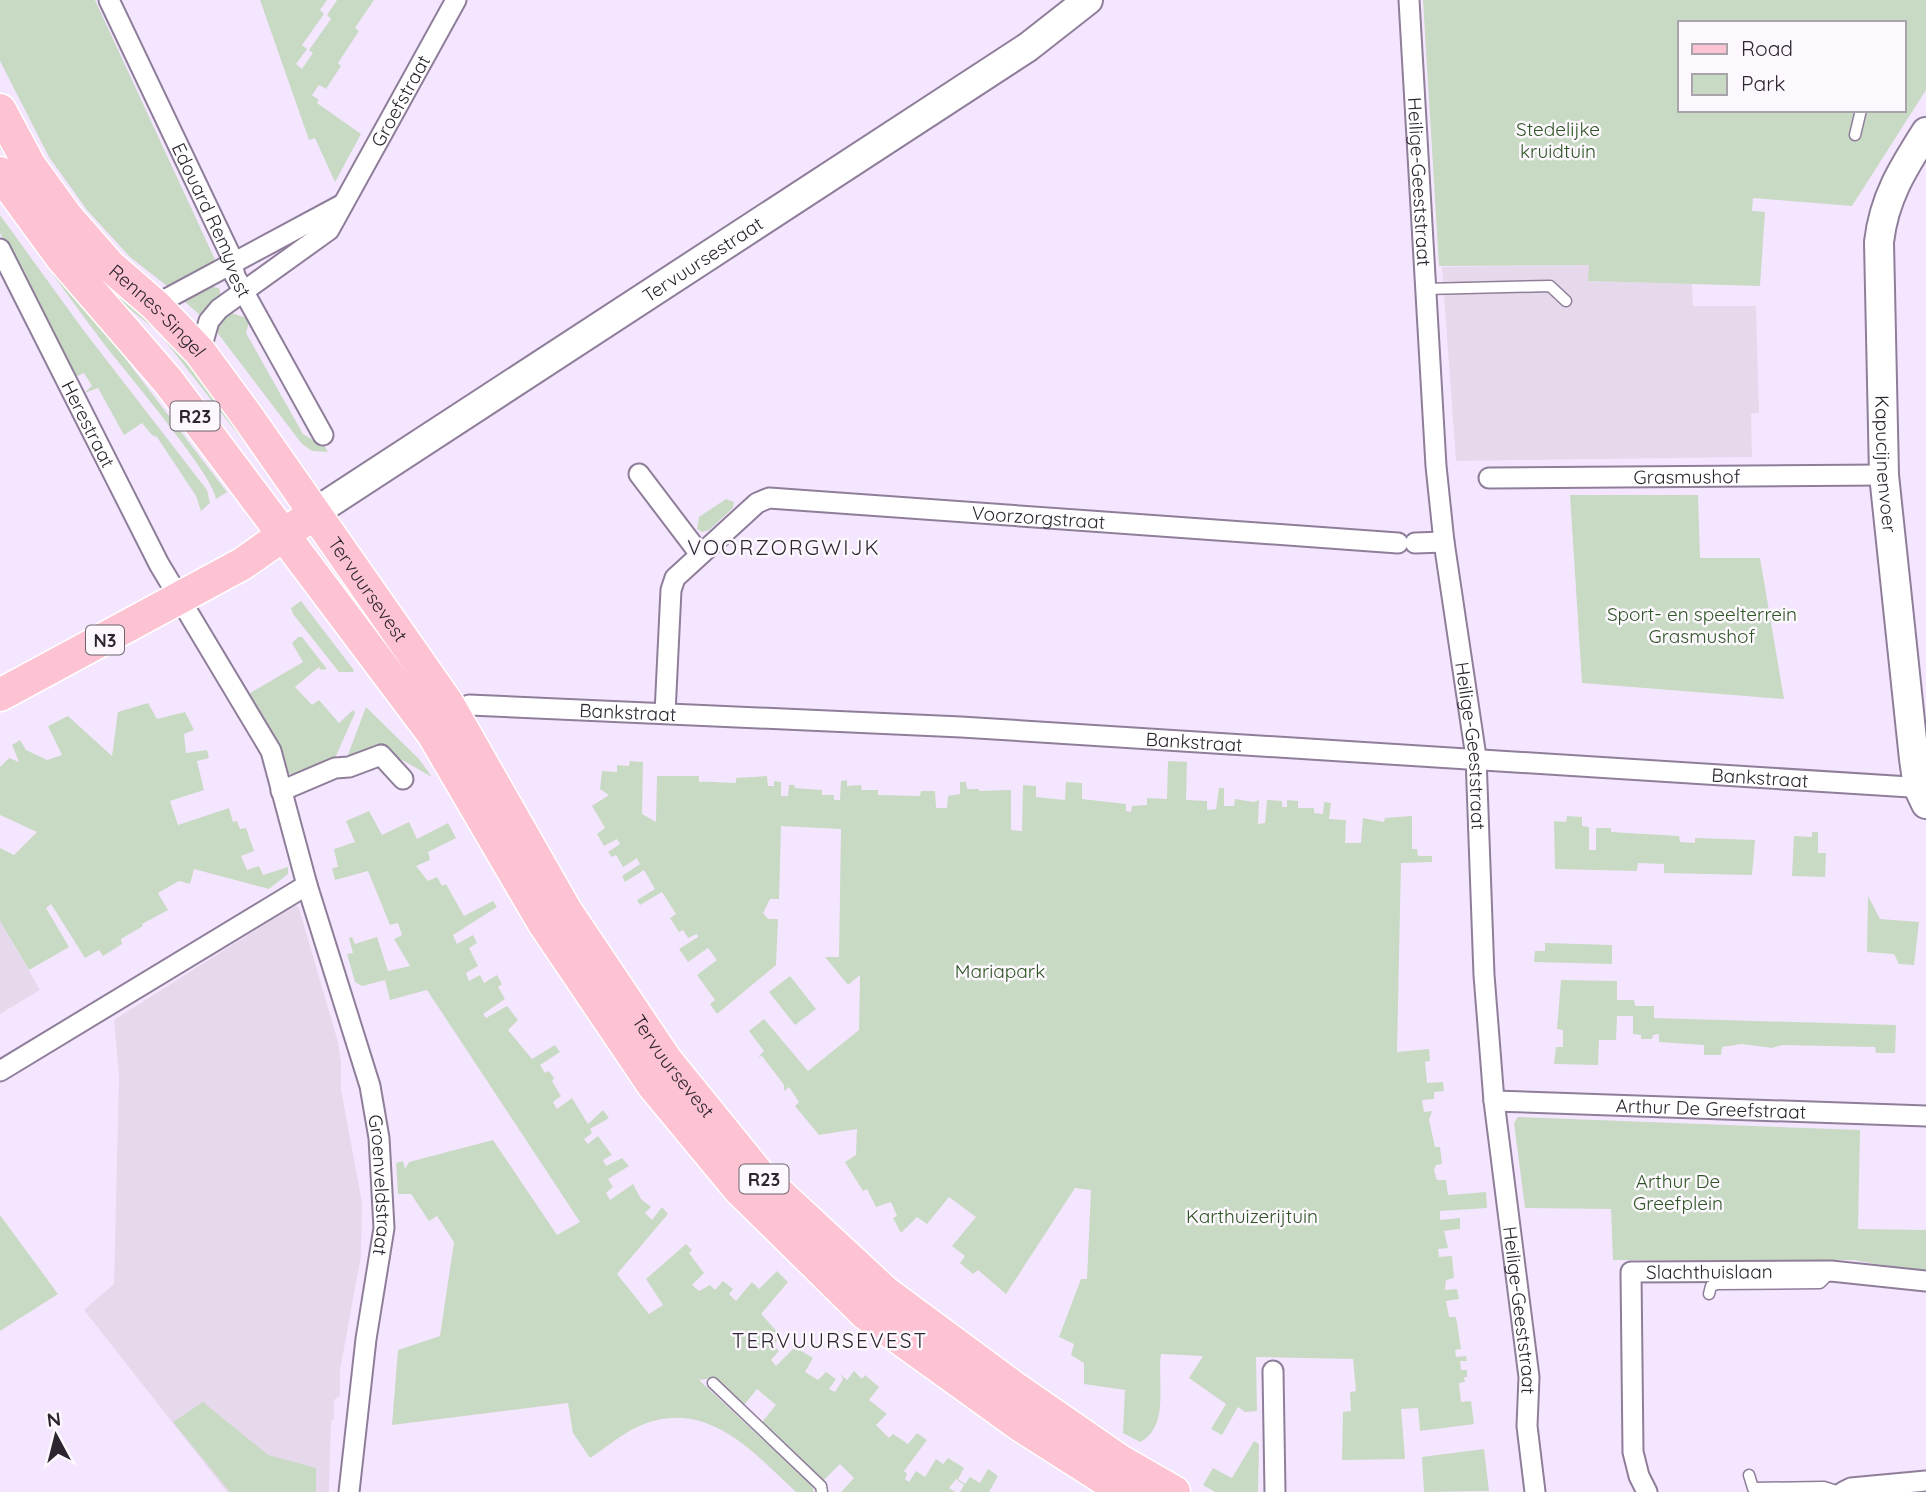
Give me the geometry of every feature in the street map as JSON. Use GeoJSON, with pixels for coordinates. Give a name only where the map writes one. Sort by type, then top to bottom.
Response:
{"type":"FeatureCollection","features":[{"type":"Feature","properties":{"kind":"main road","name":"Rennes-Singel"},"geometry":{"type":"LineString","coordinates":[[0,110],[30,166],[67,218],[110,266],[155,305],[200,352],[314,513]]}},
{"type":"Feature","properties":{"kind":"main road","name":"Rennes-Singel"},"geometry":{"type":"LineString","coordinates":[[0,173],[43,234],[168,381],[285,534]]}},
{"type":"Feature","properties":{"kind":"main road","name":"N3"},"geometry":{"type":"LineString","coordinates":[[0,695],[242,564],[314,513]]}},
{"type":"Feature","properties":{"kind":"main road","name":"Tervuursevest"},"geometry":{"type":"LineString","coordinates":[[314,513],[448,704],[566,911],[658,1049],[761,1176],[885,1292],[1016,1389],[1120,1461],[1174,1492]]}},
{"type":"Feature","properties":{"kind":"main road","name":"Tervuursevest"},"geometry":{"type":"LineString","coordinates":[[285,534],[433,734],[543,922],[653,1085],[739,1189],[866,1314],[1020,1425],[1125,1492]]}},
{"type":"Feature","properties":{"kind":"street","name":"Edouard Remyvest"},"geometry":{"type":"LineString","coordinates":[[109,0],[230,254],[232,267],[243,293],[323,435]]}},
{"type":"Feature","properties":{"kind":"street","name":"Groefstraat"},"geometry":{"type":"LineString","coordinates":[[200,352],[213,316],[329,230],[347,202],[456,0]]}},
{"type":"Feature","properties":{"kind":"street","name":"Tervuursestraat"},"geometry":{"type":"LineString","coordinates":[[314,513],[1028,47],[1088,0]]}},
{"type":"Feature","properties":{"kind":"street","name":"Heilige-Geeststraat"},"geometry":{"type":"LineString","coordinates":[[1409,0],[1424,289],[1444,542],[1476,757],[1484,975],[1494,1101],[1529,1377],[1527,1426],[1535,1492]]}},
{"type":"Feature","properties":{"kind":"street","name":"Kapucijnenvoer"},"geometry":{"type":"LineString","coordinates":[[1924,793],[1884,475],[1881,222],[1896,178],[1926,132]]}},
{"type":"Feature","properties":{"kind":"street"},"geometry":{"type":"LineString","coordinates":[[155,305],[232,267],[347,202]]}},
{"type":"Feature","properties":{"kind":"street","name":"Herestraat"},"geometry":{"type":"LineString","coordinates":[[0,249],[148,543],[180,599]]}},
{"type":"Feature","properties":{"kind":"street"},"geometry":{"type":"LineString","coordinates":[[639,474],[699,553]]}},
{"type":"Feature","properties":{"kind":"street","name":"Grasmushof"},"geometry":{"type":"LineString","coordinates":[[1489,478],[1884,475]]}},
{"type":"Feature","properties":{"kind":"street","name":"Voorzorgstraat"},"geometry":{"type":"LineString","coordinates":[[665,713],[671,590],[675,578],[699,553],[757,503],[769,498],[1406,543],[1444,542]]}},
{"type":"Feature","properties":{"kind":"street","name":"Groenveldstraat"},"geometry":{"type":"LineString","coordinates":[[180,599],[271,751],[307,885],[370,1086],[384,1198],[384,1228],[366,1339],[349,1492]]}},
{"type":"Feature","properties":{"kind":"street","name":"Bankstraat"},"geometry":{"type":"LineString","coordinates":[[478,705],[961,727],[1476,757],[1924,793]]}},
{"type":"Feature","properties":{"kind":"street"},"geometry":{"type":"LineString","coordinates":[[281,791],[335,768],[349,767],[381,755],[403,779]]}},
{"type":"Feature","properties":{"kind":"street"},"geometry":{"type":"LineString","coordinates":[[0,1071],[307,885]]}},
{"type":"Feature","properties":{"kind":"street","name":"Arthur De Greefstraat"},"geometry":{"type":"LineString","coordinates":[[1494,1101],[1926,1116]]}},
{"type":"Feature","properties":{"kind":"street","name":"Slachthuislaan"},"geometry":{"type":"LineString","coordinates":[[1647,1492],[1639,1476],[1633,1452],[1631,1272],[1831,1271],[1926,1281]]}},
{"type":"Feature","properties":{"kind":"street"},"geometry":{"type":"LineString","coordinates":[[1273,1371],[1275,1492]]}},
{"type":"Feature","properties":{"kind":"street"},"geometry":{"type":"LineString","coordinates":[[1842,1492],[1851,1488],[1926,1481]]}},
{"type":"Feature","properties":{"kind":"lane"},"geometry":{"type":"LineString","coordinates":[[1855,135],[1861,112]]}},
{"type":"Feature","properties":{"kind":"lane"},"geometry":{"type":"LineString","coordinates":[[1424,289],[1550,286],[1566,301]]}},
{"type":"Feature","properties":{"kind":"lane"},"geometry":{"type":"LineString","coordinates":[[1709,1294],[1711,1286],[1717,1284],[1820,1283],[1831,1271]]}},
{"type":"Feature","properties":{"kind":"lane"},"geometry":{"type":"LineString","coordinates":[[713,1383],[821,1486],[822,1492]]}},
{"type":"Feature","properties":{"kind":"lane"},"geometry":{"type":"LineString","coordinates":[[1749,1475],[1753,1488],[1824,1487],[1842,1492]]}},
{"type":"Feature","properties":{"kind":"shaded area"},"geometry":{"type":"Polygon","coordinates":[[[1589,265],[1589,281],[1692,284],[1693,306],[1756,306],[1759,413],[1751,414],[1752,457],[1456,461],[1442,267],[1589,265]]]}},
{"type":"Feature","properties":{"kind":"shaded area"},"geometry":{"type":"Polygon","coordinates":[[[295,905],[299,908],[338,1042],[341,1089],[362,1203],[361,1256],[340,1370],[340,1396],[334,1400],[334,1420],[331,1421],[329,1492],[227,1492],[84,1310],[114,1284],[119,1076],[114,1020],[295,905]]]}},
{"type":"Feature","properties":{"kind":"shaded area"},"geometry":{"type":"Polygon","coordinates":[[[0,921],[40,990],[0,1014],[0,921]]]}},
{"type":"Feature","properties":{"kind":"green space"},"geometry":{"type":"Polygon","coordinates":[[[0,0],[95,0],[218,266],[171,289],[130,257],[87,210],[49,157],[0,61],[0,0]]]}},
{"type":"Feature","properties":{"kind":"green space"},"geometry":{"type":"Polygon","coordinates":[[[260,0],[327,0],[320,10],[324,14],[302,45],[307,49],[296,64],[302,69],[313,53],[309,50],[331,19],[327,15],[337,0],[374,0],[355,28],[359,31],[338,63],[341,66],[326,89],[319,85],[312,95],[319,100],[317,103],[361,134],[335,182],[315,138],[309,140],[260,0]]]}},
{"type":"Feature","properties":{"kind":"green space","name":"Stedelijke kruidtuin"},"geometry":{"type":"Polygon","coordinates":[[[1423,0],[1926,0],[1926,90],[1852,206],[1753,198],[1752,211],[1765,212],[1760,286],[1588,281],[1589,265],[1439,266],[1423,0]]]}},
{"type":"Feature","properties":{"kind":"green space"},"geometry":{"type":"Polygon","coordinates":[[[0,136],[176,347],[255,448],[251,451],[159,333],[108,291],[12,167],[0,148],[0,136]]]}},
{"type":"Feature","properties":{"kind":"green space"},"geometry":{"type":"Polygon","coordinates":[[[4,200],[227,492],[216,499],[200,468],[76,306],[1,202],[4,200]]]}},
{"type":"Feature","properties":{"kind":"green space"},"geometry":{"type":"Polygon","coordinates":[[[0,215],[84,331],[207,490],[210,503],[201,511],[196,496],[157,437],[142,423],[124,435],[98,388],[84,393],[92,386],[84,373],[75,377],[0,233],[0,215]]]}},
{"type":"Feature","properties":{"kind":"green space"},"geometry":{"type":"Polygon","coordinates":[[[209,286],[219,288],[221,296],[202,317],[183,300],[209,286]]]}},
{"type":"Feature","properties":{"kind":"green space"},"geometry":{"type":"Polygon","coordinates":[[[231,313],[247,318],[249,322],[246,333],[303,434],[313,440],[320,438],[328,452],[312,451],[302,444],[216,331],[223,316],[231,313]]]}},
{"type":"Feature","properties":{"kind":"green space","name":"Sport- en speelterrein Grasmushof"},"geometry":{"type":"Polygon","coordinates":[[[1570,495],[1698,495],[1700,558],[1760,558],[1784,699],[1582,683],[1570,495]]]}},
{"type":"Feature","properties":{"kind":"green space"},"geometry":{"type":"Polygon","coordinates":[[[726,499],[734,502],[733,508],[709,530],[702,532],[697,529],[699,517],[726,499]]]}},
{"type":"Feature","properties":{"kind":"green space"},"geometry":{"type":"Polygon","coordinates":[[[301,601],[354,672],[339,672],[293,614],[291,608],[301,601]]]}},
{"type":"Feature","properties":{"kind":"green space"},"geometry":{"type":"Polygon","coordinates":[[[302,637],[327,669],[321,670],[319,667],[295,687],[312,705],[319,700],[339,723],[353,710],[355,713],[335,758],[294,775],[285,772],[271,732],[250,693],[303,662],[292,643],[302,637]]]}},
{"type":"Feature","properties":{"kind":"green space"},"geometry":{"type":"Polygon","coordinates":[[[148,703],[157,719],[185,712],[194,730],[184,734],[186,753],[207,750],[209,758],[197,761],[204,790],[170,801],[178,825],[229,808],[233,822],[237,821],[240,829],[246,828],[254,851],[241,856],[247,870],[259,866],[263,875],[288,867],[288,874],[269,889],[194,869],[190,884],[179,881],[158,893],[168,910],[142,924],[143,926],[121,939],[122,944],[103,956],[99,950],[85,958],[51,904],[46,908],[69,947],[29,970],[0,921],[0,848],[14,855],[37,832],[0,815],[0,767],[9,758],[19,762],[12,745],[20,740],[26,750],[47,760],[62,755],[48,726],[68,716],[112,756],[118,712],[148,703]]]}},
{"type":"Feature","properties":{"kind":"green space"},"geometry":{"type":"Polygon","coordinates":[[[366,707],[419,759],[432,777],[381,748],[370,748],[346,760],[366,707]]]}},
{"type":"Feature","properties":{"kind":"green space"},"geometry":{"type":"Polygon","coordinates":[[[630,761],[643,762],[642,814],[656,822],[657,776],[699,776],[699,782],[736,783],[736,778],[767,776],[768,786],[774,786],[774,781],[781,782],[781,796],[788,796],[789,785],[794,785],[795,788],[822,790],[822,795],[834,795],[834,800],[840,800],[841,781],[847,780],[847,786],[861,785],[862,790],[878,790],[878,795],[920,796],[921,791],[935,791],[936,808],[947,808],[948,796],[960,794],[960,782],[966,782],[967,789],[979,791],[1011,790],[1011,830],[1022,831],[1023,785],[1036,786],[1036,797],[1065,800],[1066,782],[1082,783],[1082,799],[1126,804],[1126,811],[1131,812],[1132,806],[1147,805],[1147,798],[1167,799],[1168,761],[1187,762],[1186,800],[1207,801],[1207,810],[1216,809],[1219,788],[1224,788],[1224,806],[1234,806],[1235,799],[1254,802],[1259,800],[1258,824],[1265,823],[1267,800],[1282,801],[1282,807],[1287,807],[1287,800],[1298,801],[1298,808],[1314,808],[1314,813],[1323,814],[1324,802],[1331,803],[1329,819],[1346,820],[1345,843],[1361,843],[1363,818],[1384,822],[1385,818],[1412,816],[1412,849],[1417,849],[1418,856],[1432,856],[1432,862],[1401,863],[1397,1052],[1429,1049],[1430,1061],[1425,1062],[1427,1083],[1443,1082],[1444,1091],[1434,1092],[1434,1099],[1422,1100],[1424,1112],[1432,1111],[1429,1120],[1435,1147],[1440,1147],[1442,1164],[1436,1165],[1434,1170],[1437,1180],[1446,1180],[1448,1195],[1486,1192],[1487,1208],[1440,1211],[1440,1220],[1460,1218],[1460,1229],[1444,1231],[1448,1248],[1438,1249],[1439,1257],[1452,1256],[1454,1278],[1446,1280],[1445,1290],[1457,1289],[1459,1299],[1446,1301],[1449,1317],[1456,1317],[1461,1349],[1455,1350],[1456,1357],[1466,1356],[1467,1361],[1460,1361],[1461,1370],[1467,1370],[1465,1382],[1459,1383],[1461,1402],[1471,1401],[1474,1424],[1420,1431],[1418,1408],[1401,1409],[1405,1459],[1342,1460],[1343,1412],[1351,1411],[1350,1392],[1356,1391],[1353,1359],[1256,1357],[1257,1411],[1245,1412],[1238,1407],[1222,1435],[1211,1429],[1226,1404],[1189,1378],[1203,1356],[1161,1354],[1159,1415],[1155,1426],[1140,1442],[1123,1433],[1125,1390],[1084,1384],[1084,1363],[1071,1355],[1074,1344],[1059,1337],[1081,1279],[1087,1279],[1091,1190],[1075,1188],[1006,1294],[978,1270],[973,1274],[960,1263],[965,1256],[952,1246],[976,1217],[949,1197],[927,1224],[917,1217],[901,1233],[893,1218],[897,1216],[891,1202],[876,1207],[867,1189],[863,1191],[845,1162],[856,1155],[857,1129],[819,1135],[795,1106],[799,1102],[789,1087],[784,1091],[784,1085],[762,1056],[758,1057],[764,1051],[749,1031],[764,1019],[808,1071],[859,1030],[860,975],[848,985],[825,957],[839,957],[841,829],[781,826],[779,899],[770,899],[763,913],[768,919],[778,919],[776,965],[717,1014],[710,1004],[715,1000],[697,975],[717,960],[708,948],[688,962],[679,949],[698,937],[697,934],[688,938],[683,930],[679,932],[670,918],[676,914],[662,892],[640,905],[637,900],[655,889],[644,870],[625,882],[622,876],[640,864],[637,858],[623,867],[616,855],[612,857],[608,852],[620,844],[617,839],[604,846],[597,834],[605,828],[592,806],[609,795],[600,789],[602,771],[617,772],[617,765],[629,766],[630,761]]]}},
{"type":"Feature","properties":{"kind":"green space"},"geometry":{"type":"Polygon","coordinates":[[[369,811],[382,835],[409,822],[417,839],[448,823],[456,838],[428,852],[430,860],[416,866],[428,881],[437,877],[442,886],[446,884],[464,916],[493,901],[497,907],[453,935],[457,944],[473,935],[477,943],[469,948],[478,966],[466,973],[469,981],[480,975],[484,983],[497,975],[502,984],[498,987],[505,999],[483,1014],[486,1018],[507,1006],[518,1020],[508,1030],[532,1059],[555,1045],[560,1052],[540,1065],[545,1073],[549,1071],[554,1078],[552,1081],[561,1096],[553,1102],[557,1109],[572,1098],[588,1124],[603,1110],[609,1118],[590,1129],[592,1133],[584,1139],[588,1144],[598,1136],[612,1155],[603,1160],[606,1166],[622,1158],[629,1166],[608,1179],[613,1187],[606,1193],[610,1200],[633,1184],[641,1199],[651,1207],[645,1213],[652,1220],[662,1207],[668,1214],[617,1274],[649,1314],[663,1305],[646,1279],[686,1244],[692,1250],[689,1253],[704,1273],[692,1285],[699,1291],[710,1285],[715,1290],[723,1281],[733,1289],[729,1294],[736,1301],[752,1282],[759,1289],[777,1271],[788,1282],[761,1314],[781,1336],[773,1345],[779,1351],[771,1360],[776,1366],[795,1347],[813,1358],[805,1372],[818,1380],[826,1372],[836,1379],[829,1389],[835,1392],[843,1379],[840,1374],[847,1380],[854,1371],[862,1379],[865,1375],[879,1387],[869,1400],[887,1414],[876,1425],[889,1438],[893,1434],[908,1444],[917,1433],[927,1440],[904,1471],[907,1474],[905,1479],[909,1482],[916,1471],[925,1477],[936,1459],[943,1464],[948,1458],[964,1468],[958,1479],[965,1484],[970,1477],[980,1483],[988,1469],[998,1476],[989,1492],[960,1492],[964,1485],[956,1479],[949,1488],[955,1492],[841,1492],[854,1478],[840,1464],[824,1480],[762,1422],[776,1405],[757,1389],[744,1405],[714,1378],[699,1380],[812,1485],[814,1492],[796,1492],[742,1443],[722,1431],[702,1422],[680,1418],[657,1420],[631,1430],[590,1458],[573,1433],[568,1403],[392,1425],[398,1350],[440,1336],[454,1242],[437,1216],[429,1221],[411,1194],[398,1194],[396,1163],[403,1161],[405,1169],[409,1162],[493,1140],[557,1235],[580,1222],[427,990],[390,1000],[385,980],[362,986],[355,982],[347,954],[353,953],[349,938],[352,937],[355,944],[377,937],[388,971],[410,966],[394,939],[402,935],[398,923],[390,925],[368,871],[335,880],[332,868],[338,867],[334,849],[355,842],[346,821],[369,811]]]}},
{"type":"Feature","properties":{"kind":"green space"},"geometry":{"type":"Polygon","coordinates":[[[1567,816],[1582,817],[1582,826],[1589,827],[1589,850],[1596,850],[1596,828],[1611,828],[1611,832],[1679,836],[1680,842],[1695,843],[1695,838],[1755,840],[1752,875],[1664,873],[1664,864],[1638,863],[1637,871],[1555,869],[1554,821],[1566,822],[1567,816]]]}},
{"type":"Feature","properties":{"kind":"green space"},"geometry":{"type":"Polygon","coordinates":[[[1812,832],[1818,832],[1818,853],[1826,853],[1825,877],[1792,876],[1794,836],[1812,837],[1812,832]]]}},
{"type":"Feature","properties":{"kind":"green space"},"geometry":{"type":"Polygon","coordinates":[[[1868,896],[1880,919],[1919,922],[1914,965],[1899,964],[1894,954],[1867,952],[1868,896]]]}},
{"type":"Feature","properties":{"kind":"green space"},"geometry":{"type":"Polygon","coordinates":[[[1545,943],[1612,945],[1612,964],[1534,962],[1535,951],[1545,951],[1545,943]]]}},
{"type":"Feature","properties":{"kind":"green space"},"geometry":{"type":"Polygon","coordinates":[[[790,976],[816,1009],[795,1025],[769,992],[790,976]]]}},
{"type":"Feature","properties":{"kind":"green space"},"geometry":{"type":"Polygon","coordinates":[[[1561,980],[1617,981],[1617,1000],[1634,1000],[1635,1006],[1654,1006],[1654,1018],[1896,1025],[1895,1053],[1876,1053],[1875,1047],[1782,1045],[1772,1048],[1742,1044],[1722,1047],[1721,1055],[1704,1055],[1704,1045],[1659,1042],[1659,1034],[1653,1035],[1652,1039],[1641,1039],[1641,1035],[1633,1034],[1633,1016],[1617,1016],[1616,1040],[1599,1040],[1598,1065],[1554,1064],[1556,1047],[1563,1047],[1563,1030],[1557,1029],[1561,980]]]}},
{"type":"Feature","properties":{"kind":"green space","name":"Arthur De Greefplein"},"geometry":{"type":"Polygon","coordinates":[[[1518,1117],[1860,1130],[1858,1229],[1926,1230],[1926,1272],[1852,1260],[1613,1260],[1611,1209],[1525,1208],[1514,1123],[1518,1117]]]}},
{"type":"Feature","properties":{"kind":"green space"},"geometry":{"type":"Polygon","coordinates":[[[0,1215],[58,1294],[0,1331],[0,1215]]]}},
{"type":"Feature","properties":{"kind":"green space"},"geometry":{"type":"Polygon","coordinates":[[[203,1402],[268,1455],[316,1468],[316,1492],[230,1492],[173,1422],[203,1402]]]}},
{"type":"Feature","properties":{"kind":"green space"},"geometry":{"type":"Polygon","coordinates":[[[1254,1441],[1259,1444],[1258,1492],[1215,1492],[1203,1485],[1213,1468],[1232,1478],[1254,1441]]]}},
{"type":"Feature","properties":{"kind":"green space"},"geometry":{"type":"Polygon","coordinates":[[[1484,1449],[1489,1491],[1424,1492],[1422,1457],[1484,1449]]]}},
{"type":"Feature","properties":{"kind":"district","name":"VOORZORGWIJK"},"geometry":{"type":"Point","coordinates":[784,547]}},
{"type":"Feature","properties":{"kind":"district","name":"TERVUURSEVEST"},"geometry":{"type":"Point","coordinates":[830,1340]}},
{"type":"Feature","properties":{"kind":"park label","name":"Mariapark"},"geometry":{"type":"Point","coordinates":[1000,971]}},
{"type":"Feature","properties":{"kind":"park label","name":"Karthuizerijtuin"},"geometry":{"type":"Point","coordinates":[1252,1216]}}]}
